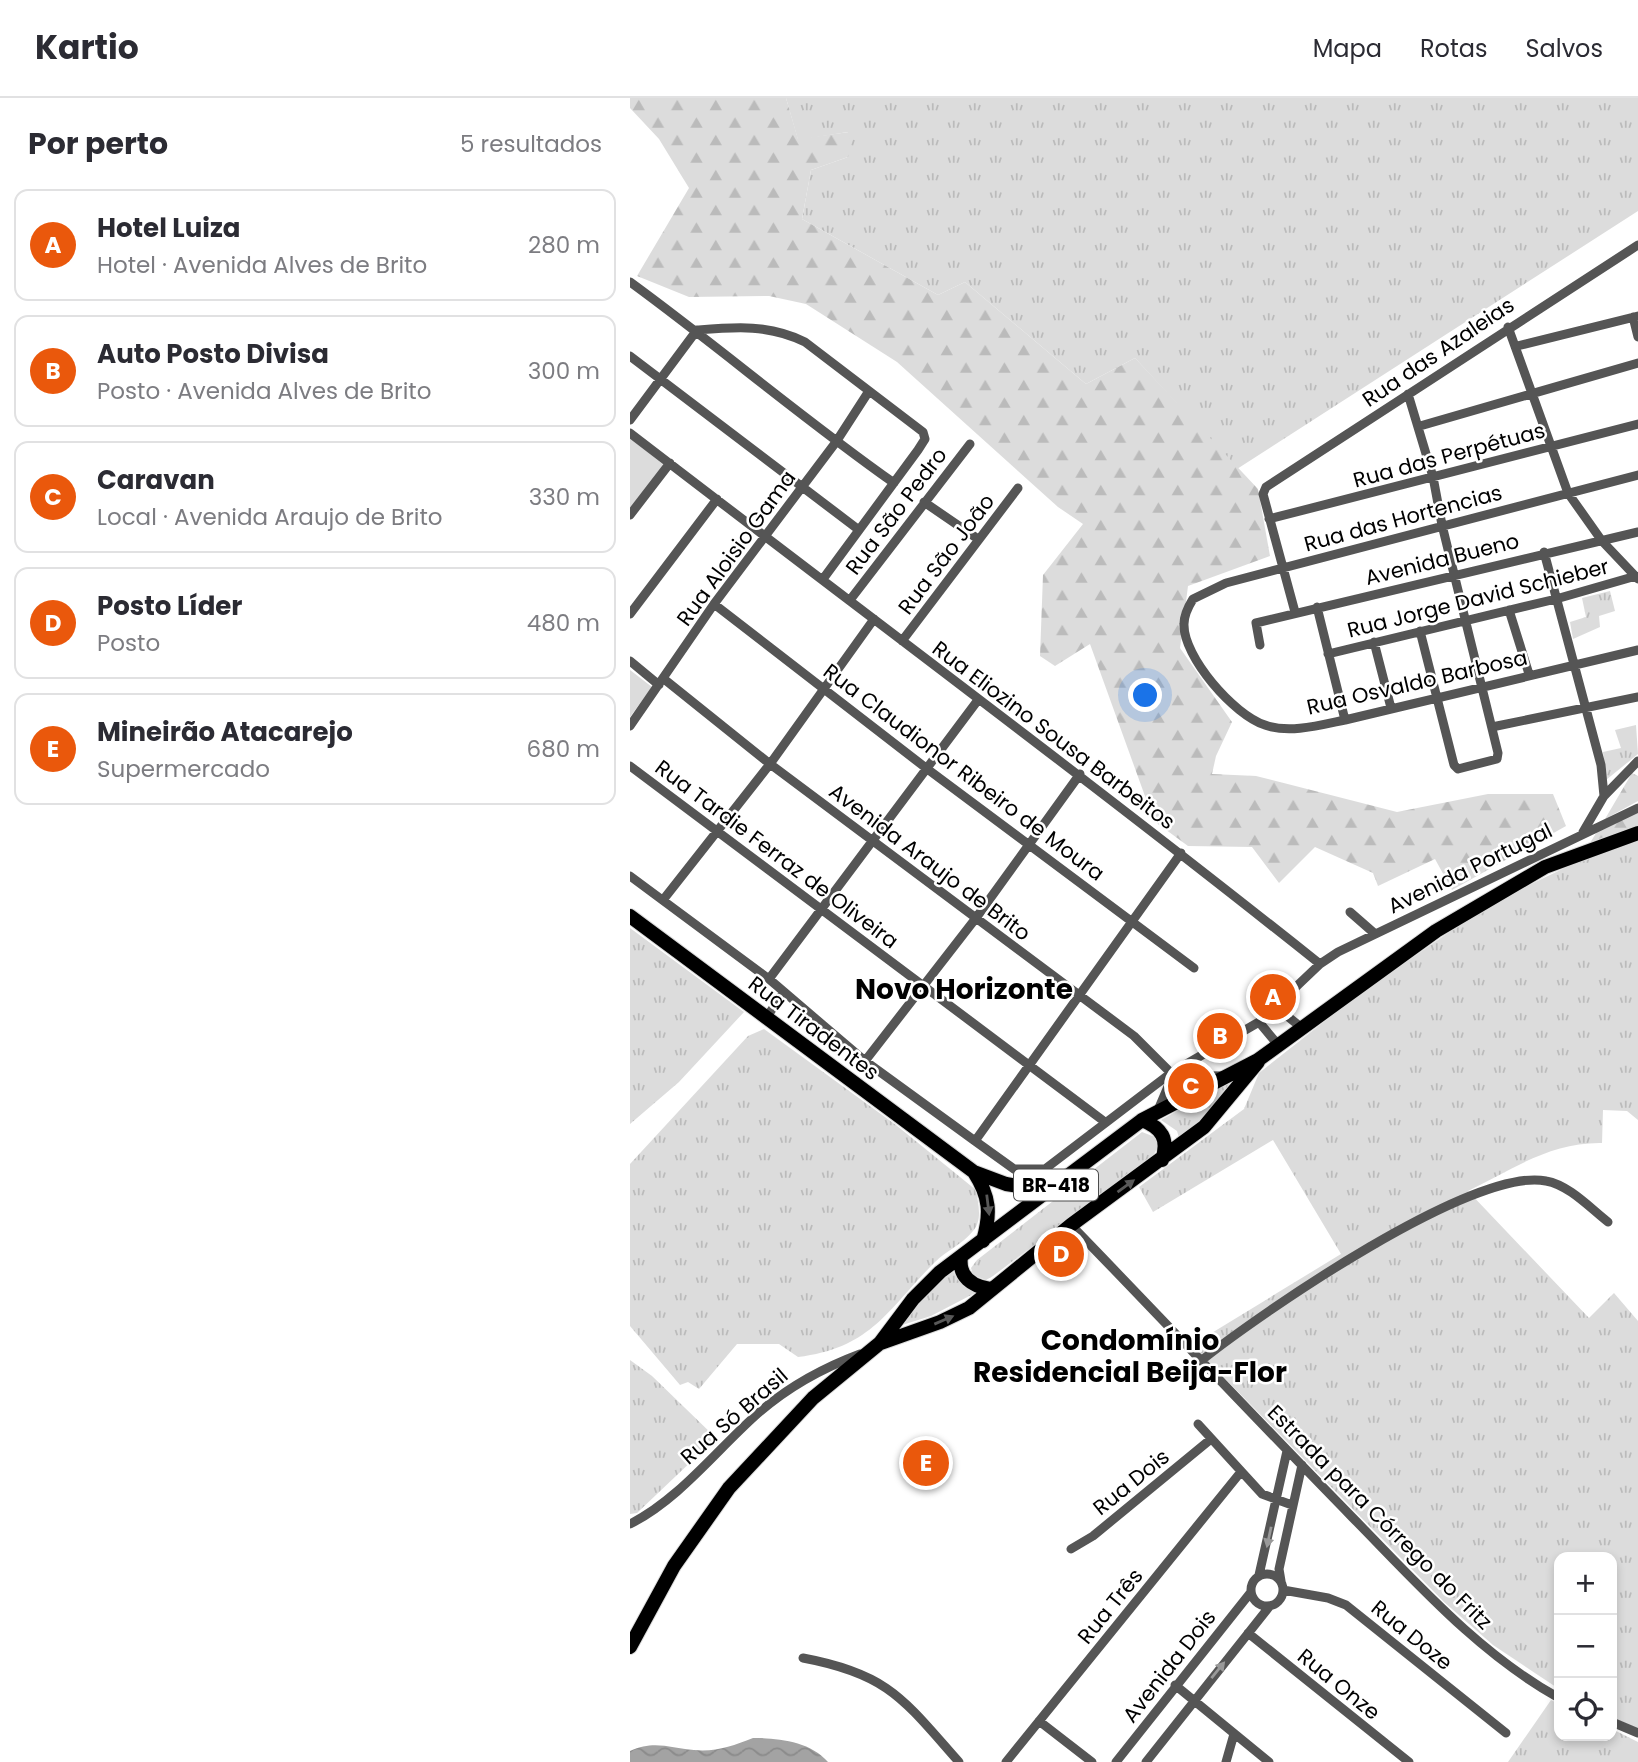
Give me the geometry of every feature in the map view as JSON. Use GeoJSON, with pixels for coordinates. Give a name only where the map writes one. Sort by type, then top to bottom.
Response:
{"type":"FeatureCollection","features":[{"type":"Feature","properties":{"kind":"main road","name":"BR-418"},"geometry":{"type":"LineString","coordinates":[[630,1647],[674,1566],[729,1488],[813,1398],[875,1347],[913,1299],[940,1272],[1142,1120],[1258,1060],[1436,931],[1545,867],[1638,833]]}},
{"type":"Feature","properties":{"kind":"main road","name":"Rua Tiradentes"},"geometry":{"type":"LineString","coordinates":[[630,916],[974,1172],[1006,1185],[1048,1191]]}},
{"type":"Feature","properties":{"kind":"main road","name":"BR-418"},"geometry":{"type":"LineString","coordinates":[[875,1347],[948,1319],[969,1308],[1071,1225],[1204,1127],[1258,1060]]}},
{"type":"Feature","properties":{"kind":"main road"},"geometry":{"type":"LineString","coordinates":[[1142,1120],[1160,1130],[1165,1138],[1162,1160]]}},
{"type":"Feature","properties":{"kind":"main road","name":"Rua Tiradentes"},"geometry":{"type":"LineString","coordinates":[[974,1172],[985,1190],[990,1207],[983,1241]]}},
{"type":"Feature","properties":{"kind":"main road"},"geometry":{"type":"LineString","coordinates":[[961,1258],[960,1268],[965,1277],[980,1287],[990,1289]]}},
{"type":"Feature","properties":{"kind":"street","name":"Rua das Azaleias"},"geometry":{"type":"LineString","coordinates":[[1269,519],[1263,494],[1273,482],[1638,245]]}},
{"type":"Feature","properties":{"kind":"street"},"geometry":{"type":"LineString","coordinates":[[630,282],[696,330],[836,442],[894,483]]}},
{"type":"Feature","properties":{"kind":"street"},"geometry":{"type":"LineString","coordinates":[[1517,346],[1635,317],[1638,337]]}},
{"type":"Feature","properties":{"kind":"street"},"geometry":{"type":"LineString","coordinates":[[630,420],[696,330],[745,327],[786,333],[804,342],[925,435],[918,450],[823,579]]}},
{"type":"Feature","properties":{"kind":"street"},"geometry":{"type":"LineString","coordinates":[[1508,327],[1534,391],[1550,446],[1568,493],[1602,541],[1637,578]]}},
{"type":"Feature","properties":{"kind":"street"},"geometry":{"type":"LineString","coordinates":[[630,356],[859,530]]}},
{"type":"Feature","properties":{"kind":"street"},"geometry":{"type":"LineString","coordinates":[[1420,426],[1638,363]]}},
{"type":"Feature","properties":{"kind":"street","name":"Rua Aloisio Gama"},"geometry":{"type":"LineString","coordinates":[[630,726],[714,604],[836,442],[869,391]]}},
{"type":"Feature","properties":{"kind":"street"},"geometry":{"type":"LineString","coordinates":[[1408,394],[1420,426],[1433,477],[1442,525],[1492,727],[1497,759],[1458,769],[1454,765],[1420,631]]}},
{"type":"Feature","properties":{"kind":"street","name":"Rua das Perpétuas"},"geometry":{"type":"LineString","coordinates":[[1269,519],[1638,424]]}},
{"type":"Feature","properties":{"kind":"street","name":"Rua Eliozino Sousa Barbeitos"},"geometry":{"type":"LineString","coordinates":[[630,433],[1080,774],[1320,964]]}},
{"type":"Feature","properties":{"kind":"street","name":"Rua São Pedro"},"geometry":{"type":"LineString","coordinates":[[850,600],[970,444]]}},
{"type":"Feature","properties":{"kind":"street"},"geometry":{"type":"LineString","coordinates":[[630,514],[670,463]]}},
{"type":"Feature","properties":{"kind":"street","name":"Rua das Hortencias"},"geometry":{"type":"LineString","coordinates":[[1186,611],[1193,599],[1209,590],[1282,568],[1638,475]]}},
{"type":"Feature","properties":{"kind":"street","name":"Rua São João"},"geometry":{"type":"LineString","coordinates":[[902,640],[1018,488]]}},
{"type":"Feature","properties":{"kind":"street"},"geometry":{"type":"LineString","coordinates":[[630,614],[717,499]]}},
{"type":"Feature","properties":{"kind":"street"},"geometry":{"type":"LineString","coordinates":[[925,502],[978,539]]}},
{"type":"Feature","properties":{"kind":"street"},"geometry":{"type":"LineString","coordinates":[[1269,519],[1295,612]]}},
{"type":"Feature","properties":{"kind":"street","name":"Avenida Bueno"},"geometry":{"type":"LineString","coordinates":[[1260,645],[1256,623],[1544,552],[1638,532]]}},
{"type":"Feature","properties":{"kind":"street"},"geometry":{"type":"LineString","coordinates":[[1544,552],[1601,765],[1604,796]]}},
{"type":"Feature","properties":{"kind":"street","name":"Rua Jorge David Schieber"},"geometry":{"type":"LineString","coordinates":[[1328,654],[1637,578]]}},
{"type":"Feature","properties":{"kind":"street","name":"Rua Claudionor Ribeiro de Moura"},"geometry":{"type":"LineString","coordinates":[[714,604],[926,768],[1194,968]]}},
{"type":"Feature","properties":{"kind":"street"},"geometry":{"type":"LineString","coordinates":[[1317,607],[1345,720]]}},
{"type":"Feature","properties":{"kind":"street"},"geometry":{"type":"LineString","coordinates":[[1509,610],[1530,674]]}},
{"type":"Feature","properties":{"kind":"street","name":"Rua Osvaldo Barbosa"},"geometry":{"type":"LineString","coordinates":[[1186,611],[1185,638],[1214,684],[1252,719],[1267,726],[1288,727],[1345,720],[1638,650]]}},
{"type":"Feature","properties":{"kind":"street"},"geometry":{"type":"LineString","coordinates":[[663,900],[770,764],[874,619]]}},
{"type":"Feature","properties":{"kind":"street"},"geometry":{"type":"LineString","coordinates":[[1374,642],[1391,708]]}},
{"type":"Feature","properties":{"kind":"street","name":"Avenida Araujo de Brito"},"geometry":{"type":"LineString","coordinates":[[630,661],[1134,1037],[1172,1074]]}},
{"type":"Feature","properties":{"kind":"street"},"geometry":{"type":"LineString","coordinates":[[1492,727],[1638,697]]}},
{"type":"Feature","properties":{"kind":"street"},"geometry":{"type":"LineString","coordinates":[[769,979],[978,699]]}},
{"type":"Feature","properties":{"kind":"street"},"geometry":{"type":"LineString","coordinates":[[1582,833],[1604,796],[1638,761]]}},
{"type":"Feature","properties":{"kind":"street","name":"Rua Tardie Ferraz de Oliveira"},"geometry":{"type":"LineString","coordinates":[[630,766],[1105,1122]]}},
{"type":"Feature","properties":{"kind":"street"},"geometry":{"type":"LineString","coordinates":[[865,1061],[976,918],[1080,774]]}},
{"type":"Feature","properties":{"kind":"street","name":"Avenida Portugal"},"geometry":{"type":"LineString","coordinates":[[630,876],[769,979],[865,1061],[975,1141],[1014,1169],[1036,1171],[1045,1169],[1172,1074],[1259,1022],[1320,964],[1374,933],[1638,808]]}},
{"type":"Feature","properties":{"kind":"street"},"geometry":{"type":"LineString","coordinates":[[975,1141],[1135,922],[1181,853]]}},
{"type":"Feature","properties":{"kind":"street"},"geometry":{"type":"LineString","coordinates":[[1350,912],[1374,933]]}},
{"type":"Feature","properties":{"kind":"street"},"geometry":{"type":"LineString","coordinates":[[766,1018],[784,992]]}},
{"type":"Feature","properties":{"kind":"street"},"geometry":{"type":"LineString","coordinates":[[1276,1007],[1302,1028]]}},
{"type":"Feature","properties":{"kind":"street"},"geometry":{"type":"LineString","coordinates":[[1259,1022],[1279,1046]]}},
{"type":"Feature","properties":{"kind":"street"},"geometry":{"type":"LineString","coordinates":[[1158,1110],[1172,1074],[1223,1076]]}},
{"type":"Feature","properties":{"kind":"street"},"geometry":{"type":"LineString","coordinates":[[1202,1360],[1252,1323],[1393,1232],[1473,1196],[1535,1180],[1545,1181],[1569,1192],[1608,1222]]}},
{"type":"Feature","properties":{"kind":"street","name":"Estrada para Córrego do Fritz"},"geometry":{"type":"LineString","coordinates":[[1071,1225],[1287,1451],[1497,1658],[1554,1695]]}},
{"type":"Feature","properties":{"kind":"street","name":"Rua Só Brasil"},"geometry":{"type":"LineString","coordinates":[[630,1524],[644,1517],[695,1474],[754,1417],[793,1385],[875,1347]]}},
{"type":"Feature","properties":{"kind":"street"},"geometry":{"type":"LineString","coordinates":[[1198,1424],[1262,1494],[1276,1502],[1292,1505]]}},
{"type":"Feature","properties":{"kind":"street","name":"Rua Dois"},"geometry":{"type":"LineString","coordinates":[[1071,1549],[1093,1536],[1211,1439]]}},
{"type":"Feature","properties":{"kind":"street","name":"Avenida Dois"},"geometry":{"type":"LineString","coordinates":[[1116,1762],[1251,1592],[1252,1584],[1259,1575],[1287,1451]]}},
{"type":"Feature","properties":{"kind":"street"},"geometry":{"type":"LineString","coordinates":[[1282,1586],[1279,1569],[1302,1465]]}},
{"type":"Feature","properties":{"kind":"street","name":"Rua Três"},"geometry":{"type":"LineString","coordinates":[[1006,1762],[1240,1473]]}},
{"type":"Feature","properties":{"kind":"street"},"geometry":{"type":"LineString","coordinates":[[1259,1575],[1270,1574],[1282,1586]]}},
{"type":"Feature","properties":{"kind":"street","name":"Avenida Dois"},"geometry":{"type":"LineString","coordinates":[[1146,1762],[1269,1606],[1280,1599],[1282,1586]]}},
{"type":"Feature","properties":{"kind":"street","name":"Rua Doze"},"geometry":{"type":"LineString","coordinates":[[1282,1586],[1346,1605],[1506,1733]]}},
{"type":"Feature","properties":{"kind":"street"},"geometry":{"type":"LineString","coordinates":[[1251,1592],[1256,1602],[1269,1606]]}},
{"type":"Feature","properties":{"kind":"street","name":"Rua Onze"},"geometry":{"type":"LineString","coordinates":[[1248,1633],[1409,1762]]}},
{"type":"Feature","properties":{"kind":"street"},"geometry":{"type":"LineString","coordinates":[[803,1658],[853,1670],[889,1688],[960,1762]]}},
{"type":"Feature","properties":{"kind":"street"},"geometry":{"type":"LineString","coordinates":[[1175,1685],[1269,1762]]}},
{"type":"Feature","properties":{"kind":"street"},"geometry":{"type":"LineString","coordinates":[[1039,1721],[1092,1762]]}},
{"type":"Feature","properties":{"kind":"street"},"geometry":{"type":"LineString","coordinates":[[1617,1724],[1638,1733]]}},
{"type":"Feature","properties":{"kind":"street"},"geometry":{"type":"LineString","coordinates":[[1226,1762],[1234,1734]]}},
{"type":"Feature","properties":{"kind":"green space"},"geometry":{"type":"Polygon","coordinates":[[[630,98],[786,98],[798,139],[849,132],[851,146],[848,157],[811,170],[802,219],[938,295],[965,282],[1086,384],[1135,358],[1258,489],[1270,556],[1188,586],[1180,648],[1232,722],[1216,756],[1212,774],[1256,776],[1397,812],[1488,794],[1553,794],[1566,826],[1452,890],[1435,859],[1378,886],[1373,873],[1315,847],[1279,883],[1252,847],[1188,846],[1154,821],[1090,644],[1055,666],[1040,656],[1043,575],[1083,524],[1058,507],[897,362],[806,304],[769,296],[689,297],[637,276],[689,188],[659,139],[630,108],[630,98]]]}},
{"type":"Feature","properties":{"kind":"green space"},"geometry":{"type":"Polygon","coordinates":[[[786,98],[1638,98],[1638,211],[1237,469],[1135,358],[1086,384],[965,282],[938,295],[802,219],[811,170],[848,157],[848,132],[798,140],[786,98]]]}},
{"type":"Feature","properties":{"kind":"green space"},"geometry":{"type":"Polygon","coordinates":[[[630,438],[665,466],[630,508],[630,438]]]}},
{"type":"Feature","properties":{"kind":"green space"},"geometry":{"type":"Polygon","coordinates":[[[1610,591],[1615,611],[1599,616],[1600,627],[1573,639],[1570,622],[1586,617],[1582,598],[1610,591]]]}},
{"type":"Feature","properties":{"kind":"green space"},"geometry":{"type":"Polygon","coordinates":[[[630,670],[652,687],[630,717],[630,670]]]}},
{"type":"Feature","properties":{"kind":"green space"},"geometry":{"type":"Polygon","coordinates":[[[1636,725],[1638,754],[1606,780],[1603,752],[1621,748],[1615,730],[1636,725]]]}},
{"type":"Feature","properties":{"kind":"green space"},"geometry":{"type":"Polygon","coordinates":[[[1632,773],[1638,776],[1638,801],[1605,819],[1632,773]]]}},
{"type":"Feature","properties":{"kind":"green space"},"geometry":{"type":"Polygon","coordinates":[[[1638,811],[1638,826],[1590,843],[1598,830],[1638,811]]]}},
{"type":"Feature","properties":{"kind":"green space"},"geometry":{"type":"Polygon","coordinates":[[[1638,841],[1638,1120],[1627,1111],[1603,1110],[1602,1143],[1583,1144],[1549,1152],[1468,1191],[1589,1318],[1614,1293],[1638,1321],[1638,1729],[1617,1719],[1617,1552],[1554,1552],[1554,1686],[1493,1645],[1444,1602],[1192,1345],[1341,1254],[1273,1140],[1153,1212],[1139,1187],[1244,1109],[1259,1073],[1354,998],[1474,915],[1577,862],[1638,841]]]}},
{"type":"Feature","properties":{"kind":"green space"},"geometry":{"type":"Polygon","coordinates":[[[630,928],[744,1012],[679,1082],[630,1124],[630,928]]]}},
{"type":"Feature","properties":{"kind":"green space"},"geometry":{"type":"Polygon","coordinates":[[[764,1029],[896,1125],[976,1190],[978,1222],[969,1236],[935,1262],[877,1324],[861,1335],[844,1345],[798,1357],[779,1344],[737,1344],[699,1389],[688,1382],[680,1385],[630,1326],[630,1164],[748,1036],[764,1029]]]}},
{"type":"Feature","properties":{"kind":"green space"},"geometry":{"type":"Polygon","coordinates":[[[1239,1080],[1204,1121],[1180,1141],[1177,1131],[1161,1120],[1221,1086],[1239,1080]]]}},
{"type":"Feature","properties":{"kind":"green space"},"geometry":{"type":"Polygon","coordinates":[[[1142,1132],[1155,1137],[1160,1143],[1153,1156],[993,1276],[986,1280],[973,1275],[971,1268],[977,1260],[1142,1132]]]}},
{"type":"Feature","properties":{"kind":"green space"},"geometry":{"type":"Polygon","coordinates":[[[952,1270],[963,1286],[979,1291],[931,1316],[899,1326],[934,1286],[952,1270]]]}},
{"type":"Feature","properties":{"kind":"green space"},"geometry":{"type":"Polygon","coordinates":[[[630,1360],[652,1376],[716,1438],[637,1513],[630,1514],[630,1360]]]}},
{"type":"Feature","properties":{"kind":"green space"},"geometry":{"type":"Polygon","coordinates":[[[1551,1700],[1554,1702],[1554,1741],[1617,1741],[1617,1732],[1638,1742],[1638,1762],[1508,1762],[1551,1700]]]}},
{"type":"Feature","properties":{"kind":"water"},"geometry":{"type":"Polygon","coordinates":[[[753,1738],[783,1740],[803,1745],[828,1762],[630,1762],[630,1751],[647,1746],[710,1750],[753,1738]]]}},
{"type":"Feature","properties":{"kind":"place","name":"Hotel Luiza"},"geometry":{"type":"Point","coordinates":[1273,997]}},
{"type":"Feature","properties":{"kind":"place","name":"Auto Posto Divisa"},"geometry":{"type":"Point","coordinates":[1220,1036]}},
{"type":"Feature","properties":{"kind":"place","name":"Caravan"},"geometry":{"type":"Point","coordinates":[1191,1086]}},
{"type":"Feature","properties":{"kind":"place","name":"Posto Líder"},"geometry":{"type":"Point","coordinates":[1061,1254]}},
{"type":"Feature","properties":{"kind":"place","name":"Mineirão Atacarejo"},"geometry":{"type":"Point","coordinates":[926,1463]}},
{"type":"Feature","properties":{"kind":"district","name":"Novo Horizonte"},"geometry":{"type":"Point","coordinates":[964,989]}},
{"type":"Feature","properties":{"kind":"district","name":"Condomínio Residencial Beija-Flor"},"geometry":{"type":"Point","coordinates":[1130,1356]}}]}
